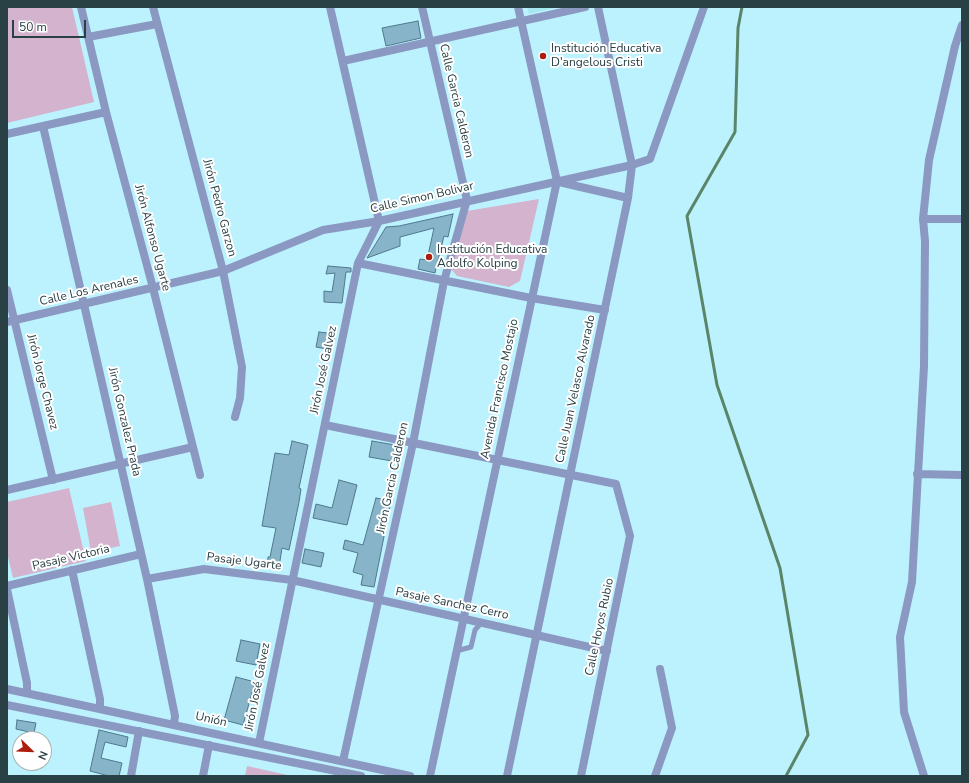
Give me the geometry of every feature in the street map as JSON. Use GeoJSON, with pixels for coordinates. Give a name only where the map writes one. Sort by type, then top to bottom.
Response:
{"type":"FeatureCollection","features":[{"type":"Feature","properties":{"kind":"street","name":"Jirón Alfonso Ugarte"},"geometry":{"type":"LineString","coordinates":[[81,7],[106,112],[153,288],[200,475]]}},
{"type":"Feature","properties":{"kind":"street","name":"Jirón Pedro Garzon"},"geometry":{"type":"LineString","coordinates":[[153,7],[223,272],[242,367],[240,398],[235,417]]}},
{"type":"Feature","properties":{"kind":"street"},"geometry":{"type":"LineString","coordinates":[[330,7],[379,221]]}},
{"type":"Feature","properties":{"kind":"street","name":"Calle Garcia Calderon"},"geometry":{"type":"LineString","coordinates":[[422,7],[467,200]]}},
{"type":"Feature","properties":{"kind":"street","name":"Avenida Francisco Mostajo"},"geometry":{"type":"LineString","coordinates":[[430,776],[557,181],[518,7]]}},
{"type":"Feature","properties":{"kind":"street"},"geometry":{"type":"LineString","coordinates":[[343,61],[585,7]]}},
{"type":"Feature","properties":{"kind":"street","name":"Calle Juan Velasco Alvarado"},"geometry":{"type":"LineString","coordinates":[[507,776],[628,198],[632,165],[598,7]]}},
{"type":"Feature","properties":{"kind":"street","name":"Calle Simon Bolivar"},"geometry":{"type":"LineString","coordinates":[[223,272],[323,230],[379,221],[467,200],[632,165],[650,159],[704,7]]}},
{"type":"Feature","properties":{"kind":"street"},"geometry":{"type":"LineString","coordinates":[[88,37],[157,24]]}},
{"type":"Feature","properties":{"kind":"street"},"geometry":{"type":"LineString","coordinates":[[924,776],[904,712],[900,637],[912,582],[924,366],[925,242],[923,220],[929,160],[955,46],[962,26]]}},
{"type":"Feature","properties":{"kind":"street"},"geometry":{"type":"LineString","coordinates":[[7,134],[106,112]]}},
{"type":"Feature","properties":{"kind":"street","name":"Jirón Gonzalez Prada"},"geometry":{"type":"LineString","coordinates":[[43,126],[147,579],[175,716],[174,724]]}},
{"type":"Feature","properties":{"kind":"street"},"geometry":{"type":"LineString","coordinates":[[557,181],[628,198]]}},
{"type":"Feature","properties":{"kind":"street","name":"Jirón Garcia Calderon"},"geometry":{"type":"LineString","coordinates":[[343,761],[413,443],[444,281],[467,200]]}},
{"type":"Feature","properties":{"kind":"street"},"geometry":{"type":"LineString","coordinates":[[923,220],[962,219]]}},
{"type":"Feature","properties":{"kind":"street","name":"Jirón José Galvez"},"geometry":{"type":"LineString","coordinates":[[259,743],[358,263],[379,221]]}},
{"type":"Feature","properties":{"kind":"street"},"geometry":{"type":"LineString","coordinates":[[358,263],[531,298],[604,310]]}},
{"type":"Feature","properties":{"kind":"street","name":"Calle Los Arenales"},"geometry":{"type":"LineString","coordinates":[[11,321],[223,272]]}},
{"type":"Feature","properties":{"kind":"street","name":"Jirón Jorge Chavez"},"geometry":{"type":"LineString","coordinates":[[7,290],[11,321],[53,480]]}},
{"type":"Feature","properties":{"kind":"street"},"geometry":{"type":"LineString","coordinates":[[325,425],[570,474]]}},
{"type":"Feature","properties":{"kind":"street"},"geometry":{"type":"LineString","coordinates":[[7,490],[193,447]]}},
{"type":"Feature","properties":{"kind":"street","name":"Calle Hoyos Rubio"},"geometry":{"type":"LineString","coordinates":[[570,474],[616,484],[630,536],[581,776]]}},
{"type":"Feature","properties":{"kind":"street"},"geometry":{"type":"LineString","coordinates":[[917,474],[962,474]]}},
{"type":"Feature","properties":{"kind":"street","name":"Pasaje Victoria"},"geometry":{"type":"LineString","coordinates":[[7,586],[141,554]]}},
{"type":"Feature","properties":{"kind":"street","name":"Pasaje Ugarte"},"geometry":{"type":"LineString","coordinates":[[147,579],[204,569],[292,580]]}},
{"type":"Feature","properties":{"kind":"street"},"geometry":{"type":"LineString","coordinates":[[72,570],[100,699],[100,708]]}},
{"type":"Feature","properties":{"kind":"street","name":"Pasaje Sanchez Cerro"},"geometry":{"type":"LineString","coordinates":[[292,580],[378,601],[607,650]]}},
{"type":"Feature","properties":{"kind":"street"},"geometry":{"type":"LineString","coordinates":[[7,589],[27,683],[27,693]]}},
{"type":"Feature","properties":{"kind":"street"},"geometry":{"type":"LineString","coordinates":[[655,776],[672,728],[660,669]]}},
{"type":"Feature","properties":{"kind":"street","name":"Unión"},"geometry":{"type":"LineString","coordinates":[[7,689],[410,776]]}},
{"type":"Feature","properties":{"kind":"street","name":"Unión"},"geometry":{"type":"LineString","coordinates":[[7,705],[361,776]]}},
{"type":"Feature","properties":{"kind":"street"},"geometry":{"type":"LineString","coordinates":[[131,776],[139,731]]}},
{"type":"Feature","properties":{"kind":"street"},"geometry":{"type":"LineString","coordinates":[[203,776],[209,745]]}},
{"type":"Feature","properties":{"kind":"lane"},"geometry":{"type":"LineString","coordinates":[[456,651],[471,646],[475,630],[481,623]]}},
{"type":"Feature","properties":{"kind":"shaded area"},"geometry":{"type":"Polygon","coordinates":[[[7,7],[72,7],[94,102],[7,123],[7,7]]]}},
{"type":"Feature","properties":{"kind":"shaded area"},"geometry":{"type":"Polygon","coordinates":[[[527,7],[559,7],[529,14],[527,7]]]}},
{"type":"Feature","properties":{"kind":"shaded area"},"geometry":{"type":"Polygon","coordinates":[[[539,199],[520,281],[509,287],[457,276],[451,269],[467,211],[539,199]]]}},
{"type":"Feature","properties":{"kind":"shaded area"},"geometry":{"type":"Polygon","coordinates":[[[69,488],[86,561],[13,578],[7,553],[7,502],[69,488]]]}},
{"type":"Feature","properties":{"kind":"shaded area"},"geometry":{"type":"Polygon","coordinates":[[[111,502],[120,546],[91,552],[83,508],[111,502]]]}},
{"type":"Feature","properties":{"kind":"shaded area"},"geometry":{"type":"Polygon","coordinates":[[[247,766],[292,776],[245,776],[247,766]]]}},
{"type":"Feature","properties":{"kind":"building"},"geometry":{"type":"Polygon","coordinates":[[[418,21],[421,38],[386,46],[382,28],[418,21]]]}},
{"type":"Feature","properties":{"kind":"building"},"geometry":{"type":"Polygon","coordinates":[[[453,214],[448,237],[444,236],[435,273],[418,269],[420,259],[427,260],[434,228],[400,237],[400,246],[367,258],[386,227],[399,226],[453,214]]]}},
{"type":"Feature","properties":{"kind":"building"},"geometry":{"type":"Polygon","coordinates":[[[328,266],[351,268],[351,272],[346,272],[342,303],[324,302],[324,291],[332,292],[335,273],[326,274],[328,266]]]}},
{"type":"Feature","properties":{"kind":"building"},"geometry":{"type":"Polygon","coordinates":[[[319,332],[335,334],[332,350],[316,347],[319,332]]]}},
{"type":"Feature","properties":{"kind":"building"},"geometry":{"type":"Polygon","coordinates":[[[292,441],[308,445],[299,488],[301,489],[299,502],[289,550],[282,548],[279,567],[267,565],[276,528],[262,526],[275,453],[289,455],[292,441]]]}},
{"type":"Feature","properties":{"kind":"building"},"geometry":{"type":"Polygon","coordinates":[[[372,441],[401,446],[398,462],[369,457],[372,441]]]}},
{"type":"Feature","properties":{"kind":"building"},"geometry":{"type":"Polygon","coordinates":[[[339,480],[357,485],[347,525],[313,518],[316,504],[332,508],[339,480]]]}},
{"type":"Feature","properties":{"kind":"building"},"geometry":{"type":"Polygon","coordinates":[[[376,498],[391,501],[374,587],[361,585],[363,575],[353,572],[358,553],[343,549],[345,540],[363,545],[376,498]]]}},
{"type":"Feature","properties":{"kind":"building"},"geometry":{"type":"Polygon","coordinates":[[[305,549],[324,553],[321,567],[302,563],[305,549]]]}},
{"type":"Feature","properties":{"kind":"building"},"geometry":{"type":"Polygon","coordinates":[[[241,640],[260,644],[256,665],[236,661],[241,640]]]}},
{"type":"Feature","properties":{"kind":"building"},"geometry":{"type":"Polygon","coordinates":[[[236,677],[255,682],[243,725],[224,720],[236,677]]]}},
{"type":"Feature","properties":{"kind":"building"},"geometry":{"type":"Polygon","coordinates":[[[17,720],[36,723],[34,731],[16,729],[17,720]]]}},
{"type":"Feature","properties":{"kind":"building"},"geometry":{"type":"Polygon","coordinates":[[[99,730],[128,737],[126,747],[105,742],[101,758],[122,763],[119,776],[109,776],[90,771],[99,730]]]}},
{"type":"Feature","properties":{"kind":"waterway"},"geometry":{"type":"LineString","coordinates":[[742,7],[738,28],[735,132],[687,216],[717,385],[780,568],[808,735],[786,776]]}},
{"type":"Feature","properties":{"kind":"place","name":"Institución Educativa D'angelous Cristi"},"geometry":{"type":"Point","coordinates":[543,56]}},
{"type":"Feature","properties":{"kind":"place","name":"Institución Educativa Adolfo Kolping"},"geometry":{"type":"Point","coordinates":[429,257]}}]}
